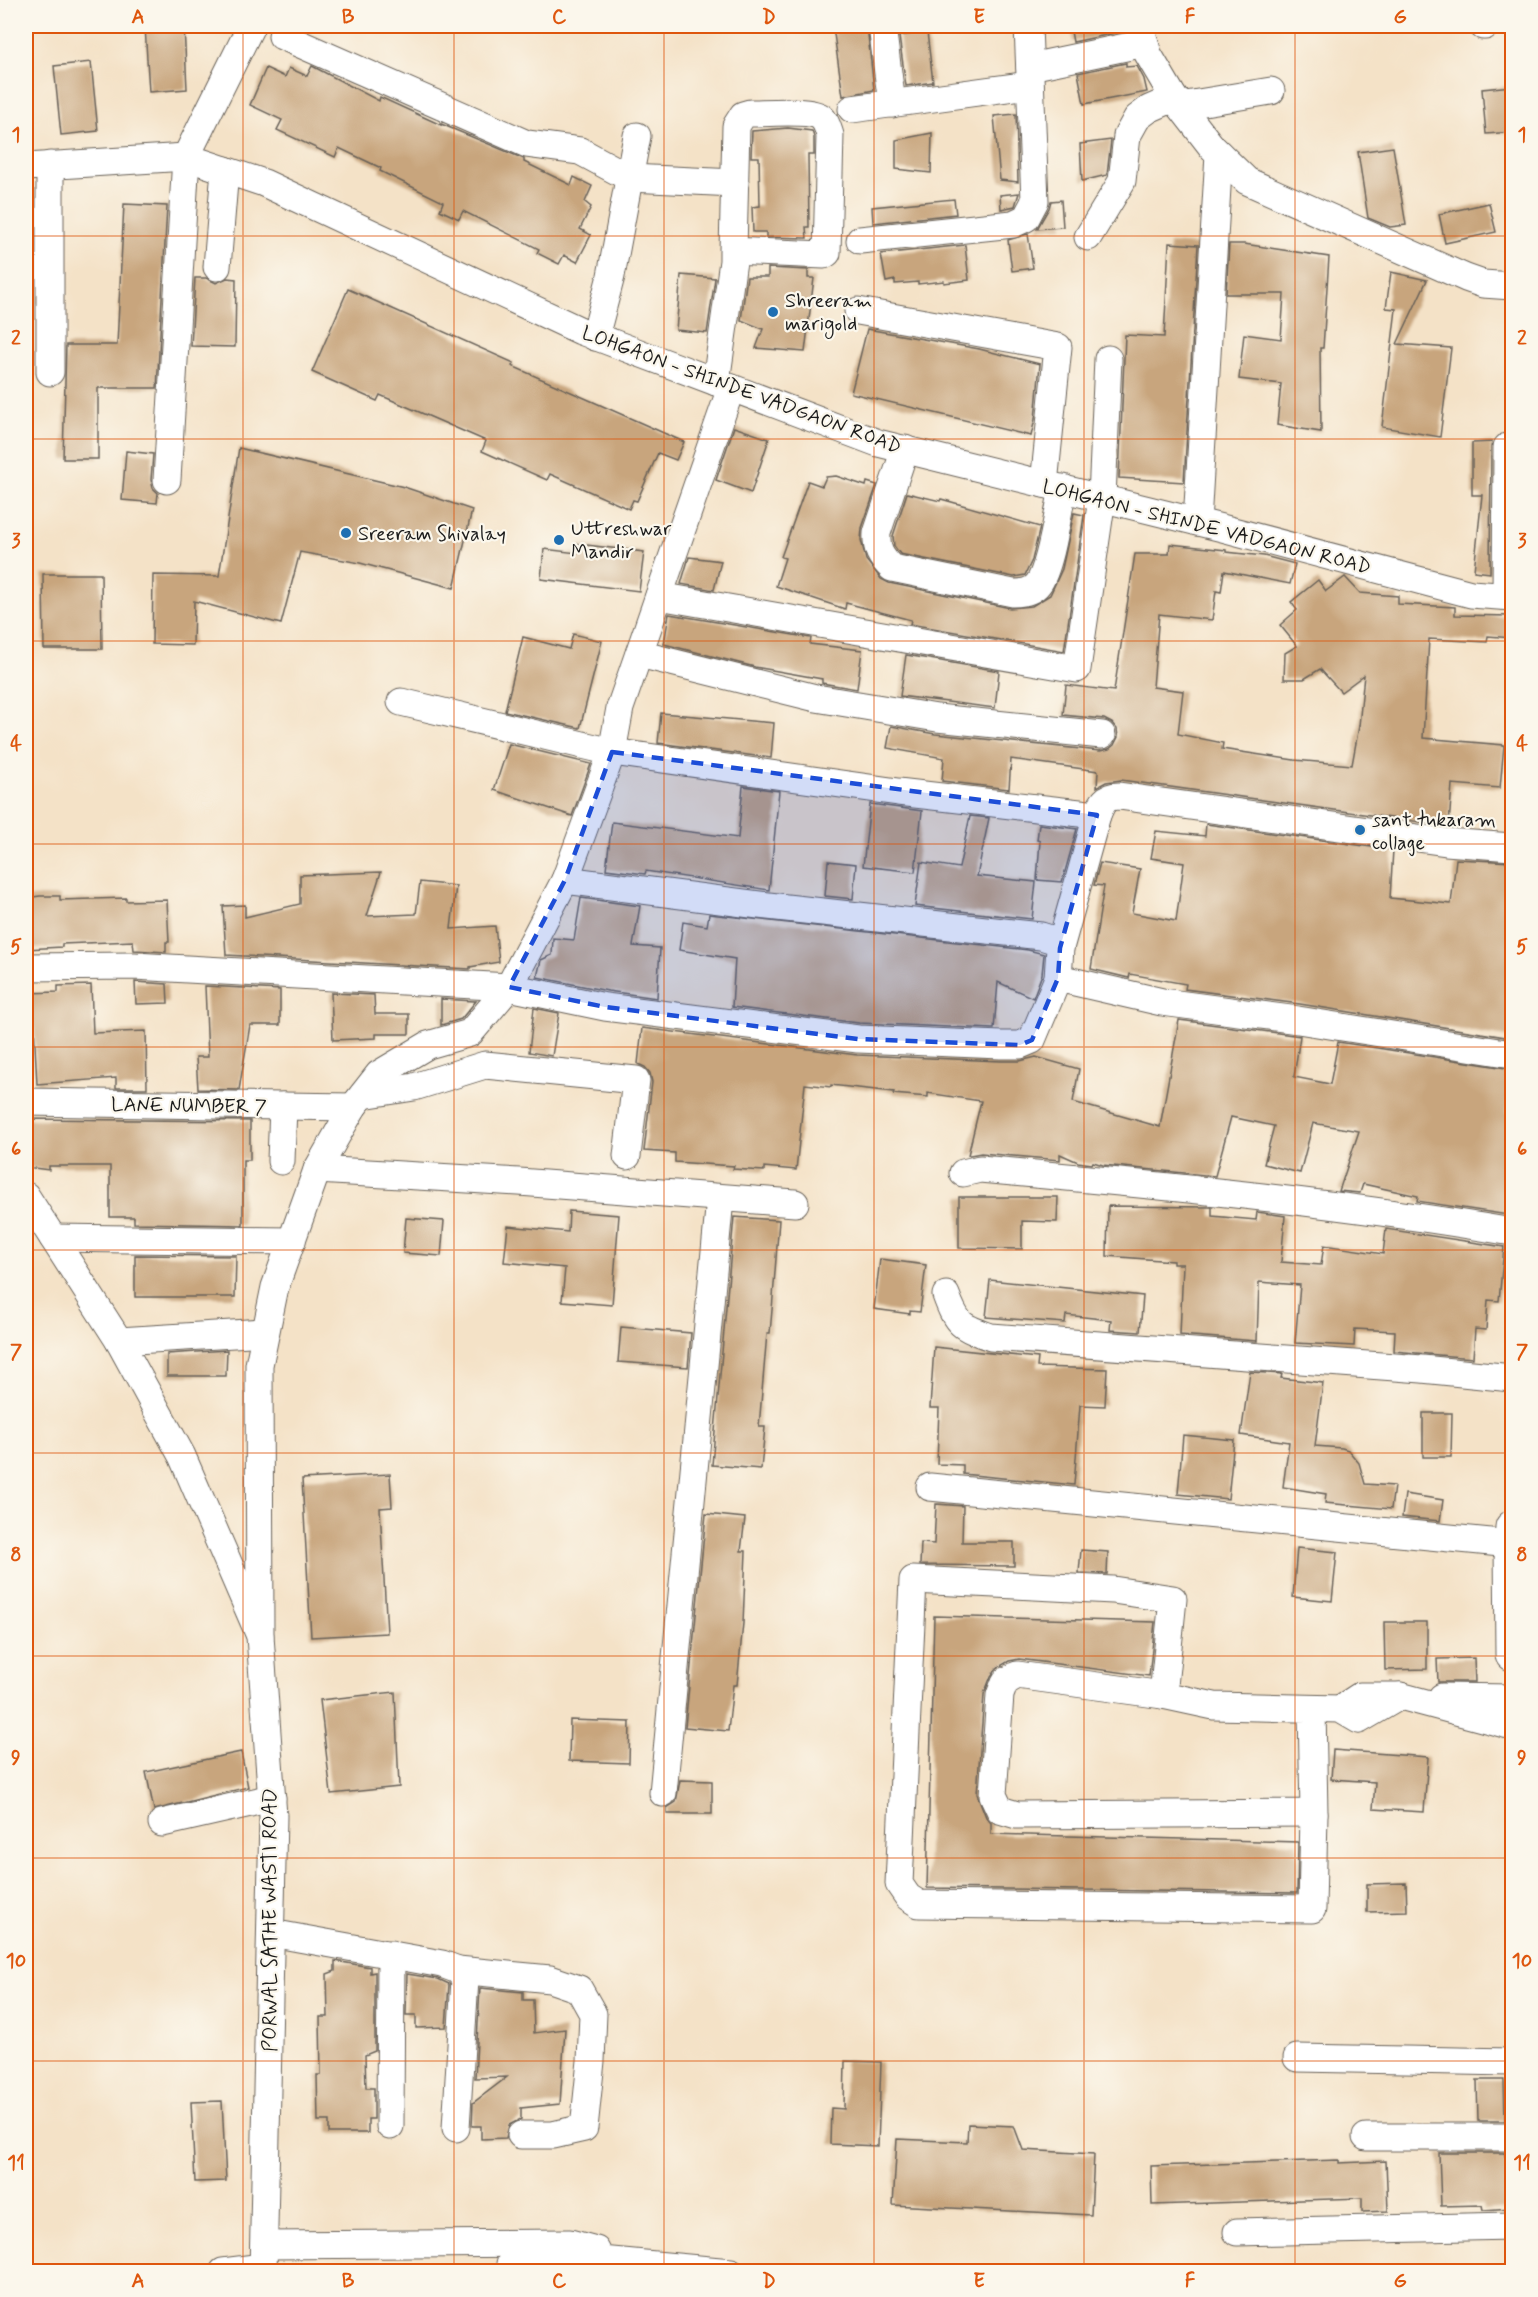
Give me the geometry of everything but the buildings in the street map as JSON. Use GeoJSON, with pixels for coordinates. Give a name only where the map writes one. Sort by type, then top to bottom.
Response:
{"type":"FeatureCollection","features":[{"type":"Feature","properties":{"kind":"main road"},"geometry":{"type":"LineString","coordinates":[[1511,1535],[1512,1654]]}},
{"type":"Feature","properties":{"kind":"street"},"geometry":{"type":"LineString","coordinates":[[167,480],[186,157],[251,26]]}},
{"type":"Feature","properties":{"kind":"street"},"geometry":{"type":"LineString","coordinates":[[882,26],[892,104]]}},
{"type":"Feature","properties":{"kind":"street"},"geometry":{"type":"LineString","coordinates":[[860,240],[1013,224],[1026,218],[1035,201],[1028,26]]}},
{"type":"Feature","properties":{"kind":"street"},"geometry":{"type":"LineString","coordinates":[[852,109],[892,104],[1030,76],[1143,34],[1148,54],[1177,102],[1219,154],[1247,181],[1466,278],[1483,284],[1512,286]]}},
{"type":"Feature","properties":{"kind":"street"},"geometry":{"type":"LineString","coordinates":[[282,36],[527,144],[580,151],[630,178],[735,183]]}},
{"type":"Feature","properties":{"kind":"street"},"geometry":{"type":"LineString","coordinates":[[1088,237],[1122,181],[1127,136],[1137,118],[1149,109],[1177,102],[1271,91]]}},
{"type":"Feature","properties":{"kind":"street"},"geometry":{"type":"LineString","coordinates":[[260,1636],[259,1365],[275,1287],[317,1170],[358,1101],[379,1074],[428,1045],[470,1033],[509,987],[565,880],[612,752],[620,708],[659,597],[724,385],[734,251],[736,126],[743,115],[750,113],[809,113],[821,116],[830,135],[827,253],[824,255],[734,251]]}},
{"type":"Feature","properties":{"kind":"street"},"geometry":{"type":"LineString","coordinates":[[595,337],[611,276],[637,136]]}},
{"type":"Feature","properties":{"kind":"street"},"geometry":{"type":"LineString","coordinates":[[1197,522],[1219,154]]}},
{"type":"Feature","properties":{"kind":"street","name":"LOHGAON - SHINDE VADGAON ROAD"},"geometry":{"type":"LineString","coordinates":[[32,161],[186,157],[264,183],[595,337],[878,443],[1197,522],[1470,594],[1509,596]]}},
{"type":"Feature","properties":{"kind":"street"},"geometry":{"type":"LineString","coordinates":[[32,161],[50,372]]}},
{"type":"Feature","properties":{"kind":"street"},"geometry":{"type":"LineString","coordinates":[[217,267],[225,170]]}},
{"type":"Feature","properties":{"kind":"street"},"geometry":{"type":"LineString","coordinates":[[858,311],[1058,347],[1053,486],[1045,573],[1037,586],[1025,593],[1013,593],[892,568],[881,558],[876,544],[877,533],[905,449]]}},
{"type":"Feature","properties":{"kind":"street"},"geometry":{"type":"LineString","coordinates":[[659,597],[1077,669],[1102,498],[1108,359]]}},
{"type":"Feature","properties":{"kind":"street"},"geometry":{"type":"LineString","coordinates":[[1507,447],[1509,596]]}},
{"type":"Feature","properties":{"kind":"street"},"geometry":{"type":"LineString","coordinates":[[639,654],[838,701],[937,718],[1102,735]]}},
{"type":"Feature","properties":{"kind":"street"},"geometry":{"type":"LineString","coordinates":[[401,702],[612,752],[898,792],[1096,815]]}},
{"type":"Feature","properties":{"kind":"street"},"geometry":{"type":"LineString","coordinates":[[26,967],[134,966],[509,987],[605,1007],[858,1039],[1020,1045],[1032,1040],[1058,978],[1060,948],[1096,815],[1103,801],[1111,796],[1446,842],[1512,847]]}},
{"type":"Feature","properties":{"kind":"street"},"geometry":{"type":"LineString","coordinates":[[565,880],[759,905],[1041,936],[1054,940],[1060,948]]}},
{"type":"Feature","properties":{"kind":"street"},"geometry":{"type":"LineString","coordinates":[[1058,978],[1162,1002],[1298,1020],[1512,1054]]}},
{"type":"Feature","properties":{"kind":"street","name":"LANE NUMBER 7"},"geometry":{"type":"LineString","coordinates":[[26,1102],[283,1106],[358,1101],[414,1087],[485,1065],[636,1080],[627,1156]]}},
{"type":"Feature","properties":{"kind":"street"},"geometry":{"type":"LineString","coordinates":[[281,1161],[283,1106]]}},
{"type":"Feature","properties":{"kind":"street"},"geometry":{"type":"LineString","coordinates":[[963,1173],[980,1169],[1180,1187],[1512,1232]]}},
{"type":"Feature","properties":{"kind":"street"},"geometry":{"type":"LineString","coordinates":[[317,1170],[519,1182],[795,1203]]}},
{"type":"Feature","properties":{"kind":"street","name":"PORWAL SATHE WASTI ROAD"},"geometry":{"type":"LineString","coordinates":[[26,1196],[119,1341],[183,1456],[260,1636],[272,1797],[263,2261]]}},
{"type":"Feature","properties":{"kind":"street"},"geometry":{"type":"LineString","coordinates":[[663,1793],[720,1199]]}},
{"type":"Feature","properties":{"kind":"street"},"geometry":{"type":"LineString","coordinates":[[53,1238],[292,1241]]}},
{"type":"Feature","properties":{"kind":"street"},"geometry":{"type":"LineString","coordinates":[[946,1295],[954,1317],[967,1329],[991,1337],[1422,1369],[1512,1378]]}},
{"type":"Feature","properties":{"kind":"street"},"geometry":{"type":"LineString","coordinates":[[119,1341],[265,1332]]}},
{"type":"Feature","properties":{"kind":"street"},"geometry":{"type":"LineString","coordinates":[[930,1487],[1511,1535]]}},
{"type":"Feature","properties":{"kind":"street"},"geometry":{"type":"LineString","coordinates":[[1163,1695],[1173,1599],[1113,1590],[913,1580],[899,1884],[908,1897],[919,1904],[1312,1909],[1314,1813],[1312,1709]]}},
{"type":"Feature","properties":{"kind":"street"},"geometry":{"type":"LineString","coordinates":[[1314,1813],[1017,1815],[1000,1810],[993,1795],[1000,1695],[1005,1682],[1017,1675],[1163,1695],[1214,1706],[1340,1709],[1359,1720],[1400,1696],[1512,1698]]}},
{"type":"Feature","properties":{"kind":"street"},"geometry":{"type":"LineString","coordinates":[[1400,1696],[1512,1726]]}},
{"type":"Feature","properties":{"kind":"street"},"geometry":{"type":"LineString","coordinates":[[162,1823],[272,1797]]}},
{"type":"Feature","properties":{"kind":"street"},"geometry":{"type":"LineString","coordinates":[[271,1933],[442,1964],[458,1970],[550,1979],[579,1989],[593,2014],[584,2128],[553,2135],[521,2135]]}},
{"type":"Feature","properties":{"kind":"street"},"geometry":{"type":"LineString","coordinates":[[390,2126],[391,1954]]}},
{"type":"Feature","properties":{"kind":"street"},"geometry":{"type":"LineString","coordinates":[[456,2128],[465,1979],[458,1970]]}},
{"type":"Feature","properties":{"kind":"street"},"geometry":{"type":"LineString","coordinates":[[1297,2058],[1512,2062]]}},
{"type":"Feature","properties":{"kind":"street"},"geometry":{"type":"LineString","coordinates":[[1366,2137],[1512,2137]]}},
{"type":"Feature","properties":{"kind":"street"},"geometry":{"type":"LineString","coordinates":[[1237,2232],[1512,2226]]}},
{"type":"Feature","properties":{"kind":"street"},"geometry":{"type":"LineString","coordinates":[[223,2271],[263,2261],[510,2260],[570,2243],[596,2250],[596,2267],[730,2271]]}},
{"type":"Feature","properties":{"kind":"highlighted area"},"geometry":{"type":"Polygon","coordinates":[[[612,752],[1097,815],[1060,948],[1058,978],[1032,1040],[1020,1045],[858,1039],[605,1007],[509,987],[565,880],[612,752]]]}},
{"type":"Feature","properties":{"kind":"place","name":"Shreeram marigold"},"geometry":{"type":"Point","coordinates":[773,312]}},
{"type":"Feature","properties":{"kind":"place","name":"Sreeram Shivalay"},"geometry":{"type":"Point","coordinates":[346,533]}},
{"type":"Feature","properties":{"kind":"place","name":"Uttreshwar Mandir"},"geometry":{"type":"Point","coordinates":[559,540]}},
{"type":"Feature","properties":{"kind":"place","name":"sant tukaram collage"},"geometry":{"type":"Point","coordinates":[1360,830]}}]}
